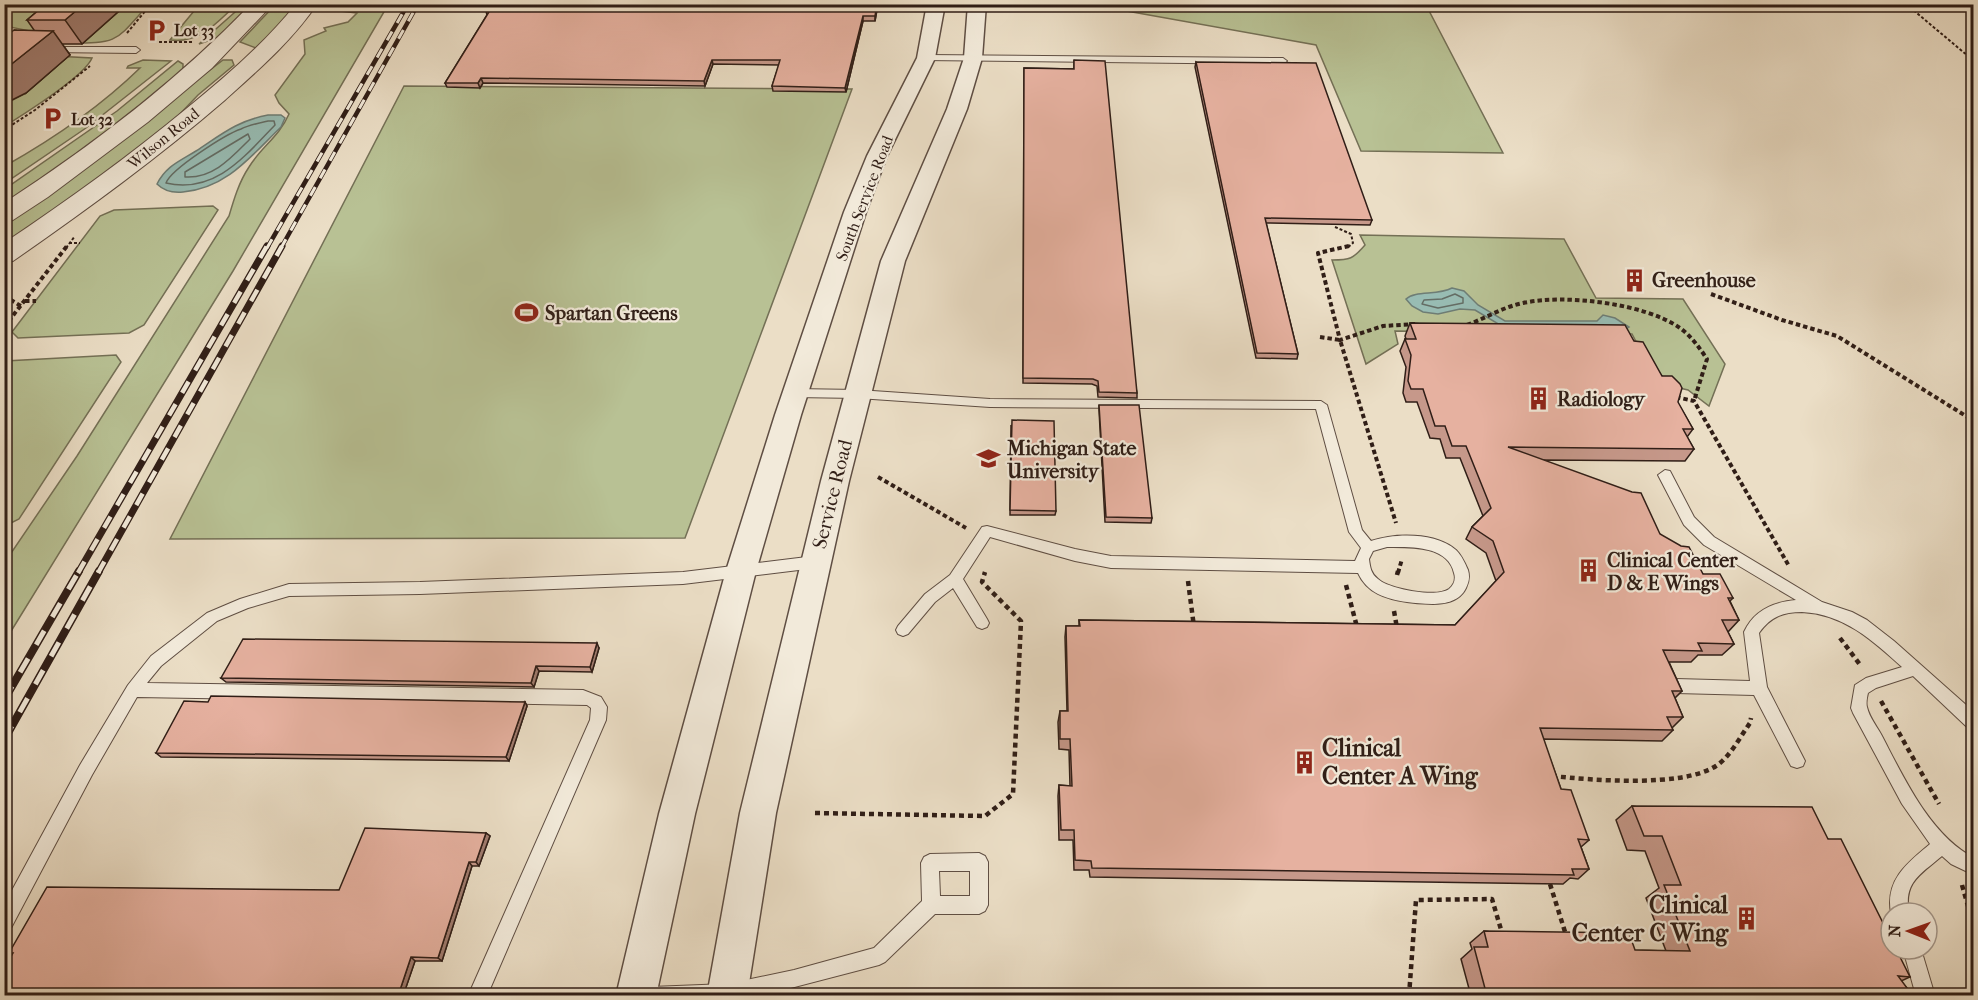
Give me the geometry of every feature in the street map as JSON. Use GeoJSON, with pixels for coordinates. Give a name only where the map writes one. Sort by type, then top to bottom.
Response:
{"type":"FeatureCollection","features":[{"type":"Feature","properties":{"kind":"street","name":"Wilson Road"},"geometry":{"type":"LineString","coordinates":[[4,215],[121,133],[220,48],[263,4]]}},
{"type":"Feature","properties":{"kind":"street","name":"Wilson Road"},"geometry":{"type":"LineString","coordinates":[[4,255],[70,211],[184,122],[271,46],[307,4]]}},
{"type":"Feature","properties":{"kind":"street","name":"South Service Road"},"geometry":{"type":"LineString","coordinates":[[794,393],[855,212],[878,156],[926,58],[936,4]]}},
{"type":"Feature","properties":{"kind":"street","name":"Service Road"},"geometry":{"type":"LineString","coordinates":[[727,994],[758,813],[816,562],[858,394],[893,261],[957,109],[973,58],[976,4]]}},
{"type":"Feature","properties":{"kind":"street"},"geometry":{"type":"LineString","coordinates":[[184,122],[201,100],[244,63],[247,55],[241,51],[220,48]]}},
{"type":"Feature","properties":{"kind":"street"},"geometry":{"type":"LineString","coordinates":[[636,996],[677,814],[741,572],[794,393]]}},
{"type":"Feature","properties":{"kind":"lane"},"geometry":{"type":"LineString","coordinates":[[42,50],[112,47],[136,50]]}},
{"type":"Feature","properties":{"kind":"lane"},"geometry":{"type":"LineString","coordinates":[[926,58],[1283,61]]}},
{"type":"Feature","properties":{"kind":"lane"},"geometry":{"type":"LineString","coordinates":[[794,393],[858,394],[990,403],[1321,405],[1356,532],[1368,547]]}},
{"type":"Feature","properties":{"kind":"lane"},"geometry":{"type":"LineString","coordinates":[[1665,475],[1697,531],[1709,541],[1816,605]]}},
{"type":"Feature","properties":{"kind":"lane"},"geometry":{"type":"LineString","coordinates":[[903,630],[930,598],[955,579],[987,531],[1075,555],[1111,562],[1362,567]]}},
{"type":"Feature","properties":{"kind":"lane"},"geometry":{"type":"LineString","coordinates":[[1402,541],[1428,543],[1449,553],[1461,570],[1460,587],[1453,594],[1444,597],[1391,594],[1372,583],[1362,567],[1364,553],[1368,547],[1377,542],[1402,541]]}},
{"type":"Feature","properties":{"kind":"lane"},"geometry":{"type":"LineString","coordinates":[[4,924],[86,770],[133,690],[156,661],[212,617],[245,603],[289,590],[420,588],[683,578],[816,562]]}},
{"type":"Feature","properties":{"kind":"lane"},"geometry":{"type":"LineString","coordinates":[[955,579],[982,623]]}},
{"type":"Feature","properties":{"kind":"lane"},"geometry":{"type":"LineString","coordinates":[[1797,761],[1760,688],[1751,632],[1762,616],[1783,607],[1816,605],[1834,609],[1857,621],[1916,669],[1974,723]]}},
{"type":"Feature","properties":{"kind":"lane"},"geometry":{"type":"LineString","coordinates":[[1916,669],[1871,683],[1860,690],[1859,708],[1913,806],[1941,846],[1955,858],[1974,867]]}},
{"type":"Feature","properties":{"kind":"lane"},"geometry":{"type":"LineString","coordinates":[[1676,686],[1760,688]]}},
{"type":"Feature","properties":{"kind":"lane"},"geometry":{"type":"LineString","coordinates":[[133,690],[573,696],[592,698],[598,703],[600,710],[598,720],[477,996]]}},
{"type":"Feature","properties":{"kind":"lane"},"geometry":{"type":"LineString","coordinates":[[1896,901],[1901,882],[1941,846]]}},
{"type":"Feature","properties":{"kind":"lane"},"geometry":{"type":"LineString","coordinates":[[651,996],[727,994],[879,956],[931,905]]}},
{"type":"Feature","properties":{"kind":"lane"},"geometry":{"type":"LineString","coordinates":[[1916,961],[1926,996]]}},
{"type":"Feature","properties":{"kind":"path"},"geometry":{"type":"LineString","coordinates":[[4,130],[75,79],[112,47],[151,4]]}},
{"type":"Feature","properties":{"kind":"path"},"geometry":{"type":"LineString","coordinates":[[1906,4],[1974,61]]}},
{"type":"Feature","properties":{"kind":"path"},"geometry":{"type":"LineString","coordinates":[[112,47],[197,42]]}},
{"type":"Feature","properties":{"kind":"path"},"geometry":{"type":"LineString","coordinates":[[1335,227],[1352,234],[1353,243],[1347,248],[1318,253],[1340,340],[1402,541]]}},
{"type":"Feature","properties":{"kind":"path"},"geometry":{"type":"LineString","coordinates":[[69,243],[80,243]]}},
{"type":"Feature","properties":{"kind":"path"},"geometry":{"type":"LineString","coordinates":[[1711,294],[1782,320],[1837,336],[1974,421]]}},
{"type":"Feature","properties":{"kind":"path"},"geometry":{"type":"LineString","coordinates":[[4,296],[21,306]]}},
{"type":"Feature","properties":{"kind":"path"},"geometry":{"type":"LineString","coordinates":[[1457,326],[1484,320],[1522,303],[1544,299],[1594,303],[1643,312],[1673,323],[1696,341],[1707,359],[1694,401],[1796,578],[1871,683],[1944,812]]}},
{"type":"Feature","properties":{"kind":"path"},"geometry":{"type":"LineString","coordinates":[[24,301],[36,301]]}},
{"type":"Feature","properties":{"kind":"path"},"geometry":{"type":"LineString","coordinates":[[1320,337],[1340,340],[1354,338],[1389,322],[1418,324]]}},
{"type":"Feature","properties":{"kind":"path"},"geometry":{"type":"LineString","coordinates":[[1672,396],[1694,401]]}},
{"type":"Feature","properties":{"kind":"path"},"geometry":{"type":"LineString","coordinates":[[1188,580],[1196,634]]}},
{"type":"Feature","properties":{"kind":"path"},"geometry":{"type":"LineString","coordinates":[[1543,775],[1581,780],[1678,779],[1716,767],[1750,723],[1760,688]]}},
{"type":"Feature","properties":{"kind":"path"},"geometry":{"type":"LineString","coordinates":[[815,813],[985,816]]}},
{"type":"Feature","properties":{"kind":"path"},"geometry":{"type":"LineString","coordinates":[[1955,858],[1974,927]]}},
{"type":"Feature","properties":{"kind":"path"},"geometry":{"type":"LineString","coordinates":[[1550,884],[1569,944]]}},
{"type":"Feature","properties":{"kind":"path"},"geometry":{"type":"LineString","coordinates":[[1409,996],[1416,900],[1492,899],[1502,933]]}},
{"type":"Feature","properties":{"kind":"green space"},"geometry":{"type":"Polygon","coordinates":[[[187,4],[236,5],[207,31],[190,39],[170,40],[199,5],[187,4]]]}},
{"type":"Feature","properties":{"kind":"green space"},"geometry":{"type":"Polygon","coordinates":[[[4,5],[81,5],[49,35],[5,26],[4,5]]]}},
{"type":"Feature","properties":{"kind":"green space"},"geometry":{"type":"Polygon","coordinates":[[[121,5],[148,5],[129,27],[115,38],[98,42],[69,43],[121,5]]]}},
{"type":"Feature","properties":{"kind":"green space"},"geometry":{"type":"Polygon","coordinates":[[[243,5],[253,5],[219,37],[199,44],[243,5]]]}},
{"type":"Feature","properties":{"kind":"green space"},"geometry":{"type":"Polygon","coordinates":[[[275,5],[298,5],[288,18],[256,48],[240,42],[275,5]]]}},
{"type":"Feature","properties":{"kind":"green space"},"geometry":{"type":"Polygon","coordinates":[[[338,5],[388,5],[233,271],[5,641],[5,562],[77,456],[229,216],[249,167],[285,122],[289,114],[275,95],[305,54],[304,40],[326,31],[324,28],[348,22],[357,13],[331,10],[338,5]]]}},
{"type":"Feature","properties":{"kind":"green space"},"geometry":{"type":"Polygon","coordinates":[[[1093,5],[1426,5],[1503,153],[1361,151],[1316,45],[1093,5]]]}},
{"type":"Feature","properties":{"kind":"green space"},"geometry":{"type":"Polygon","coordinates":[[[54,56],[92,58],[87,66],[66,85],[5,126],[5,104],[26,93],[55,68],[54,56]]]}},
{"type":"Feature","properties":{"kind":"green space"},"geometry":{"type":"Polygon","coordinates":[[[143,60],[171,61],[86,128],[5,183],[5,166],[41,145],[92,109],[140,68],[127,68],[128,66],[143,60]]]}},
{"type":"Feature","properties":{"kind":"green space"},"geometry":{"type":"Polygon","coordinates":[[[223,60],[232,60],[234,65],[198,95],[177,117],[86,189],[5,247],[5,224],[39,201],[223,60]]]}},
{"type":"Feature","properties":{"kind":"green space"},"geometry":{"type":"Polygon","coordinates":[[[178,61],[183,64],[183,71],[119,124],[5,205],[5,189],[117,111],[178,61]]]}},
{"type":"Feature","properties":{"kind":"green space","name":"Spartan Greens"},"geometry":{"type":"Polygon","coordinates":[[[404,86],[852,89],[685,538],[170,539],[404,86]]]}},
{"type":"Feature","properties":{"kind":"green space"},"geometry":{"type":"Polygon","coordinates":[[[213,206],[218,210],[144,325],[129,333],[18,338],[12,332],[100,216],[114,210],[213,206]]]}},
{"type":"Feature","properties":{"kind":"green space"},"geometry":{"type":"Polygon","coordinates":[[[1360,235],[1564,239],[1596,298],[1683,299],[1725,364],[1709,406],[1688,390],[1658,383],[1632,334],[1395,331],[1398,344],[1366,364],[1332,260],[1351,258],[1357,253],[1365,245],[1360,235]]]}},
{"type":"Feature","properties":{"kind":"green space"},"geometry":{"type":"Polygon","coordinates":[[[116,355],[121,362],[19,519],[5,526],[5,361],[116,355]]]}},
{"type":"Feature","properties":{"kind":"water"},"geometry":{"type":"Polygon","coordinates":[[[268,115],[281,115],[285,118],[281,127],[237,169],[225,177],[199,189],[183,192],[169,191],[157,184],[174,164],[222,134],[247,121],[268,115]]]}},
{"type":"Feature","properties":{"kind":"water"},"geometry":{"type":"Polygon","coordinates":[[[1452,288],[1464,291],[1478,305],[1505,321],[1597,321],[1603,315],[1615,318],[1629,327],[1626,329],[1500,325],[1475,310],[1460,309],[1438,314],[1423,312],[1412,306],[1406,299],[1410,296],[1452,288]]]}},
{"type":"Feature","properties":{"kind":"building"},"geometry":{"type":"Polygon","coordinates":[[[46,4],[84,4],[65,20],[27,20],[46,4]]]}},
{"type":"Feature","properties":{"kind":"building"},"geometry":{"type":"Polygon","coordinates":[[[490,4],[877,4],[875,16],[863,16],[845,88],[772,86],[780,60],[712,60],[704,81],[481,78],[478,83],[445,83],[489,12],[486,11],[490,4]]]}},
{"type":"Feature","properties":{"kind":"building"},"geometry":{"type":"Polygon","coordinates":[[[14,30],[53,31],[4,70],[4,38],[14,30]]]}},
{"type":"Feature","properties":{"kind":"building"},"geometry":{"type":"Polygon","coordinates":[[[1074,60],[1105,61],[1137,393],[1099,392],[1098,381],[1093,379],[1023,378],[1024,68],[1074,69],[1074,60]]]}},
{"type":"Feature","properties":{"kind":"building"},"geometry":{"type":"Polygon","coordinates":[[[1196,62],[1316,63],[1372,220],[1265,218],[1298,354],[1257,353],[1196,62]]]}},
{"type":"Feature","properties":{"kind":"building","name":"Clinical Center A Wing"},"geometry":{"type":"Polygon","coordinates":[[[1410,323],[1625,325],[1634,341],[1643,342],[1662,376],[1672,376],[1682,388],[1678,402],[1693,429],[1683,429],[1694,449],[1508,447],[1632,492],[1641,493],[1660,534],[1681,546],[1689,547],[1703,574],[1720,574],[1733,598],[1728,598],[1739,620],[1722,620],[1734,644],[1698,643],[1702,651],[1663,650],[1682,691],[1672,691],[1683,717],[1667,717],[1673,730],[1540,728],[1561,789],[1571,790],[1589,840],[1578,839],[1589,869],[1572,869],[1574,875],[1092,868],[1091,861],[1075,860],[1074,830],[1061,830],[1059,785],[1072,786],[1070,739],[1060,739],[1060,711],[1068,711],[1066,626],[1080,626],[1079,620],[1455,625],[1504,572],[1493,541],[1472,527],[1491,508],[1466,446],[1452,446],[1445,426],[1435,426],[1423,389],[1411,389],[1408,381],[1411,355],[1405,339],[1416,339],[1410,323]]]}},
{"type":"Feature","properties":{"kind":"building"},"geometry":{"type":"Polygon","coordinates":[[[1099,405],[1139,405],[1152,518],[1106,517],[1099,405]]]}},
{"type":"Feature","properties":{"kind":"building"},"geometry":{"type":"Polygon","coordinates":[[[1012,420],[1054,421],[1056,511],[1010,510],[1012,420]]]}},
{"type":"Feature","properties":{"kind":"building"},"geometry":{"type":"Polygon","coordinates":[[[243,639],[597,643],[590,667],[536,666],[531,683],[221,678],[243,639]]]}},
{"type":"Feature","properties":{"kind":"building"},"geometry":{"type":"Polygon","coordinates":[[[211,696],[525,702],[506,757],[156,753],[184,701],[208,702],[211,696]]]}},
{"type":"Feature","properties":{"kind":"building","name":"Clinical Center C Wing"},"geometry":{"type":"Polygon","coordinates":[[[1632,806],[1812,807],[1828,839],[1841,839],[1879,915],[1879,961],[1902,961],[1910,977],[1898,976],[1913,996],[1487,996],[1474,947],[1488,947],[1484,931],[1629,933],[1635,950],[1690,951],[1664,885],[1681,885],[1662,836],[1644,836],[1632,806]]]}},
{"type":"Feature","properties":{"kind":"building"},"geometry":{"type":"Polygon","coordinates":[[[365,828],[486,833],[476,862],[469,862],[438,958],[411,957],[398,996],[4,996],[4,968],[13,953],[9,953],[47,887],[339,890],[365,828]]]}},
{"type":"Feature","properties":{"kind":"railway"},"geometry":{"type":"LineString","coordinates":[[267,248],[408,4]]}},
{"type":"Feature","properties":{"kind":"railway"},"geometry":{"type":"LineString","coordinates":[[281,248],[418,4]]}},
{"type":"Feature","properties":{"kind":"railway"},"geometry":{"type":"LineString","coordinates":[[78,573],[267,246]]}},
{"type":"Feature","properties":{"kind":"railway"},"geometry":{"type":"LineString","coordinates":[[98,573],[282,246]]}},
{"type":"Feature","properties":{"kind":"railway"},"geometry":{"type":"LineString","coordinates":[[4,700],[79,571]]}},
{"type":"Feature","properties":{"kind":"railway"},"geometry":{"type":"LineString","coordinates":[[4,740],[99,571]]}},
{"type":"Feature","properties":{"kind":"place","name":"Lot 33"},"geometry":{"type":"Point","coordinates":[156,30]}},
{"type":"Feature","properties":{"kind":"place","name":"Lot 32"},"geometry":{"type":"Point","coordinates":[53,119]}},
{"type":"Feature","properties":{"kind":"place","name":"Greenhouse"},"geometry":{"type":"Point","coordinates":[1634,280]}},
{"type":"Feature","properties":{"kind":"place","name":"Spartan Greens"},"geometry":{"type":"Point","coordinates":[527,313]}},
{"type":"Feature","properties":{"kind":"place","name":"Radiology"},"geometry":{"type":"Point","coordinates":[1539,399]}},
{"type":"Feature","properties":{"kind":"place","name":"Michigan State University"},"geometry":{"type":"Point","coordinates":[989,459]}},
{"type":"Feature","properties":{"kind":"place","name":"Clinical Center D & E Wings"},"geometry":{"type":"Point","coordinates":[1589,571]}},
{"type":"Feature","properties":{"kind":"place","name":"Clinical Center A Wing"},"geometry":{"type":"Point","coordinates":[1304,762]}},
{"type":"Feature","properties":{"kind":"place","name":"Clinical Center C Wing"},"geometry":{"type":"Point","coordinates":[1746,919]}}]}
